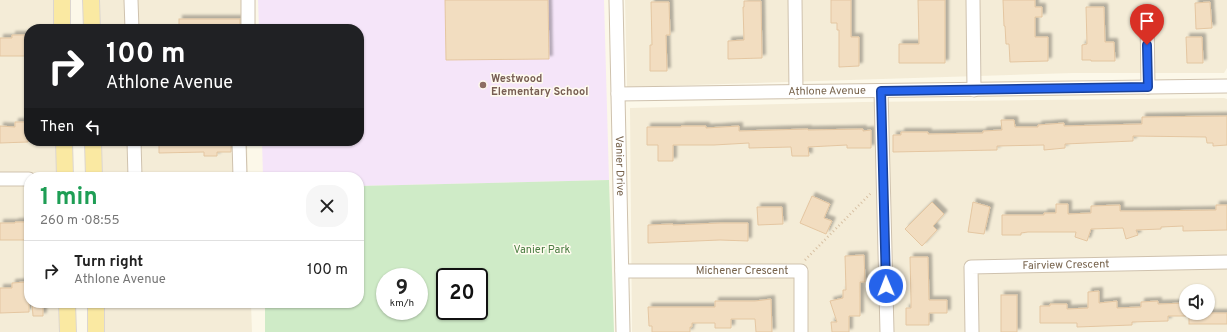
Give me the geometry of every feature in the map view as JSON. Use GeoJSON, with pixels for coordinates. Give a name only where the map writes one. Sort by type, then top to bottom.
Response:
{"type":"FeatureCollection","features":[{"type":"Feature","properties":{"kind":"main road"},"geometry":{"type":"LineString","coordinates":[[62,0],[62,24]]}},
{"type":"Feature","properties":{"kind":"main road"},"geometry":{"type":"LineString","coordinates":[[91,0],[92,24]]}},
{"type":"Feature","properties":{"kind":"main road"},"geometry":{"type":"LineString","coordinates":[[64,146],[65,172]]}},
{"type":"Feature","properties":{"kind":"main road"},"geometry":{"type":"LineString","coordinates":[[93,146],[94,172]]}},
{"type":"Feature","properties":{"kind":"main road"},"geometry":{"type":"LineString","coordinates":[[67,308],[68,332]]}},
{"type":"Feature","properties":{"kind":"main road"},"geometry":{"type":"LineString","coordinates":[[96,308],[96,332]]}},
{"type":"Feature","properties":{"kind":"street"},"geometry":{"type":"LineString","coordinates":[[131,0],[132,24]]}},
{"type":"Feature","properties":{"kind":"street"},"geometry":{"type":"LineString","coordinates":[[248,0],[248,24]]}},
{"type":"Feature","properties":{"kind":"street","name":"Vanier Drive"},"geometry":{"type":"LineString","coordinates":[[616,0],[623,332]]}},
{"type":"Feature","properties":{"kind":"street"},"geometry":{"type":"LineString","coordinates":[[795,0],[796,92]]}},
{"type":"Feature","properties":{"kind":"street"},"geometry":{"type":"LineString","coordinates":[[973,0],[974,90]]}},
{"type":"Feature","properties":{"kind":"street"},"geometry":{"type":"LineString","coordinates":[[1147,16],[1148,87]]}},
{"type":"Feature","properties":{"kind":"street","name":"Athlone Avenue"},"geometry":{"type":"LineString","coordinates":[[618,94],[1227,86]]}},
{"type":"Feature","properties":{"kind":"street"},"geometry":{"type":"LineString","coordinates":[[881,91],[887,332]]}},
{"type":"Feature","properties":{"kind":"street"},"geometry":{"type":"LineString","coordinates":[[134,146],[135,172]]}},
{"type":"Feature","properties":{"kind":"street"},"geometry":{"type":"LineString","coordinates":[[239,146],[240,172]]}},
{"type":"Feature","properties":{"kind":"street"},"geometry":{"type":"LineString","coordinates":[[0,180],[24,179]]}},
{"type":"Feature","properties":{"kind":"street","name":"Fairview Crescent"},"geometry":{"type":"LineString","coordinates":[[972,332],[971,266],[1227,262]]}},
{"type":"Feature","properties":{"kind":"street","name":"Michener Crescent"},"geometry":{"type":"LineString","coordinates":[[622,271],[801,271],[801,332]]}},
{"type":"Feature","properties":{"kind":"path"},"geometry":{"type":"LineString","coordinates":[[801,271],[800,265],[883,180]]}},
{"type":"Feature","properties":{"kind":"shaded area"},"geometry":{"type":"Polygon","coordinates":[[[0,0],[59,0],[60,24],[24,24],[24,146],[64,146],[65,172],[24,172],[24,308],[66,308],[66,332],[0,332],[0,0]]]}},
{"type":"Feature","properties":{"kind":"shaded area"},"geometry":{"type":"Polygon","coordinates":[[[99,0],[244,0],[244,24],[100,24],[99,0]]]}},
{"type":"Feature","properties":{"kind":"shaded area","name":"Westwood Elementary School"},"geometry":{"type":"Polygon","coordinates":[[[258,0],[604,0],[609,180],[364,186],[364,172],[263,172],[262,146],[364,146],[364,24],[259,24],[258,0]]]}},
{"type":"Feature","properties":{"kind":"shaded area"},"geometry":{"type":"Polygon","coordinates":[[[625,0],[1227,0],[1227,68],[1224,73],[1073,73],[627,87],[625,0]]]}},
{"type":"Feature","properties":{"kind":"shaded area"},"geometry":{"type":"Polygon","coordinates":[[[1227,99],[1227,332],[632,332],[630,108],[863,102],[1227,99]]]}},
{"type":"Feature","properties":{"kind":"shaded area"},"geometry":{"type":"Polygon","coordinates":[[[101,146],[247,146],[248,172],[101,172],[101,146]]]}},
{"type":"Feature","properties":{"kind":"shaded area"},"geometry":{"type":"Polygon","coordinates":[[[102,308],[251,308],[252,332],[102,332],[102,308]]]}},
{"type":"Feature","properties":{"kind":"green space","name":"Vanier Park"},"geometry":{"type":"Polygon","coordinates":[[[609,180],[614,332],[265,332],[265,308],[364,308],[364,186],[609,180]]]}},
{"type":"Feature","properties":{"kind":"building"},"geometry":{"type":"Polygon","coordinates":[[[445,0],[548,0],[549,59],[446,60],[445,0]]]}},
{"type":"Feature","properties":{"kind":"building"},"geometry":{"type":"Polygon","coordinates":[[[831,0],[851,0],[851,37],[859,37],[859,66],[839,67],[839,30],[837,30],[837,23],[831,23],[831,0]]]}},
{"type":"Feature","properties":{"kind":"building"},"geometry":{"type":"Polygon","coordinates":[[[918,0],[945,0],[945,63],[899,63],[899,44],[919,44],[918,0]]]}},
{"type":"Feature","properties":{"kind":"building"},"geometry":{"type":"Polygon","coordinates":[[[1003,0],[1035,0],[1035,7],[1042,7],[1042,17],[1035,17],[1035,37],[1048,37],[1048,61],[1010,62],[1009,44],[1006,44],[1003,0]]]}},
{"type":"Feature","properties":{"kind":"building"},"geometry":{"type":"Polygon","coordinates":[[[744,1],[761,1],[762,58],[728,59],[728,41],[744,40],[744,1]]]}},
{"type":"Feature","properties":{"kind":"building"},"geometry":{"type":"Polygon","coordinates":[[[651,2],[669,2],[670,35],[666,35],[667,71],[650,71],[650,45],[652,45],[651,2]]]}},
{"type":"Feature","properties":{"kind":"building"},"geometry":{"type":"Polygon","coordinates":[[[1210,2],[1212,28],[1196,29],[1195,3],[1210,2]]]}},
{"type":"Feature","properties":{"kind":"building"},"geometry":{"type":"Polygon","coordinates":[[[1086,7],[1104,7],[1105,42],[1114,42],[1115,61],[1082,60],[1082,45],[1087,44],[1086,7]]]}},
{"type":"Feature","properties":{"kind":"building"},"geometry":{"type":"Polygon","coordinates":[[[179,19],[240,19],[240,24],[179,24],[179,19]]]}},
{"type":"Feature","properties":{"kind":"building"},"geometry":{"type":"Polygon","coordinates":[[[12,35],[24,35],[24,56],[0,56],[0,38],[12,38],[12,35]]]}},
{"type":"Feature","properties":{"kind":"building"},"geometry":{"type":"Polygon","coordinates":[[[1186,37],[1202,37],[1203,63],[1187,63],[1186,37]]]}},
{"type":"Feature","properties":{"kind":"building"},"geometry":{"type":"Polygon","coordinates":[[[1227,116],[1227,145],[1213,146],[1213,143],[1207,143],[1206,137],[1133,136],[1133,141],[1065,144],[1065,148],[1044,150],[1044,145],[997,146],[997,150],[893,152],[893,135],[901,135],[901,132],[928,132],[928,134],[983,133],[983,131],[1002,130],[1001,120],[1014,120],[1015,127],[1038,127],[1038,125],[1064,123],[1064,126],[1142,124],[1142,117],[1227,116]]]}},
{"type":"Feature","properties":{"kind":"building"},"geometry":{"type":"Polygon","coordinates":[[[15,122],[24,122],[24,142],[0,143],[0,126],[15,127],[15,122]]]}},
{"type":"Feature","properties":{"kind":"building"},"geometry":{"type":"Polygon","coordinates":[[[706,126],[706,128],[739,126],[739,131],[863,129],[863,131],[871,130],[871,148],[847,148],[847,145],[808,147],[809,156],[792,156],[791,147],[749,148],[749,143],[673,145],[673,161],[658,161],[658,145],[647,145],[647,127],[706,126]]]}},
{"type":"Feature","properties":{"kind":"building"},"geometry":{"type":"Polygon","coordinates":[[[159,146],[231,146],[231,152],[217,152],[217,156],[204,156],[204,152],[159,153],[159,146]]]}},
{"type":"Feature","properties":{"kind":"building"},"geometry":{"type":"Polygon","coordinates":[[[812,196],[830,204],[824,218],[832,221],[826,234],[800,223],[812,196]]]}},
{"type":"Feature","properties":{"kind":"building"},"geometry":{"type":"Polygon","coordinates":[[[932,202],[944,214],[933,226],[937,230],[922,246],[905,229],[932,202]]]}},
{"type":"Feature","properties":{"kind":"building"},"geometry":{"type":"Polygon","coordinates":[[[973,202],[990,207],[984,234],[968,232],[973,202]]]}},
{"type":"Feature","properties":{"kind":"building"},"geometry":{"type":"Polygon","coordinates":[[[1056,204],[1068,204],[1068,214],[1091,213],[1091,206],[1120,205],[1120,211],[1143,211],[1216,210],[1216,205],[1227,205],[1227,230],[1183,231],[1183,226],[1161,227],[1161,229],[1136,230],[1138,235],[1126,239],[1123,228],[1091,229],[1087,241],[1075,237],[1076,232],[1028,232],[1021,233],[1021,235],[1002,235],[1002,215],[1044,215],[1044,213],[1056,213],[1056,204]]]}},
{"type":"Feature","properties":{"kind":"building"},"geometry":{"type":"Polygon","coordinates":[[[757,207],[782,207],[783,224],[758,225],[757,207]]]}},
{"type":"Feature","properties":{"kind":"building"},"geometry":{"type":"Polygon","coordinates":[[[24,222],[24,240],[0,240],[0,223],[24,222]]]}},
{"type":"Feature","properties":{"kind":"building"},"geometry":{"type":"Polygon","coordinates":[[[748,223],[748,241],[720,240],[648,243],[648,225],[748,223]]]}},
{"type":"Feature","properties":{"kind":"building"},"geometry":{"type":"Polygon","coordinates":[[[864,255],[865,282],[860,282],[860,316],[849,316],[849,332],[832,332],[831,322],[837,322],[830,301],[843,298],[843,290],[846,290],[845,256],[864,255]]]}},
{"type":"Feature","properties":{"kind":"building"},"geometry":{"type":"Polygon","coordinates":[[[910,257],[928,257],[929,300],[947,300],[947,313],[929,313],[929,325],[906,325],[906,308],[911,308],[910,257]]]}},
{"type":"Feature","properties":{"kind":"building"},"geometry":{"type":"Polygon","coordinates":[[[24,282],[24,308],[29,308],[29,312],[0,313],[0,288],[12,288],[12,283],[24,282]]]}},
{"type":"Feature","properties":{"kind":"building"},"geometry":{"type":"Polygon","coordinates":[[[1099,291],[1099,303],[1117,301],[1117,308],[1141,307],[1141,302],[1158,301],[1158,304],[1179,303],[1179,316],[1168,316],[1168,321],[1132,322],[1132,325],[1077,327],[1077,323],[1040,323],[1040,306],[1050,306],[1050,304],[1067,304],[1067,309],[1088,308],[1088,292],[1099,291]]]}},
{"type":"Feature","properties":{"kind":"building"},"geometry":{"type":"Polygon","coordinates":[[[1001,295],[1017,295],[1017,332],[1001,332],[1001,295]]]}},
{"type":"Feature","properties":{"kind":"building"},"geometry":{"type":"Polygon","coordinates":[[[771,299],[772,332],[756,332],[755,319],[731,319],[731,328],[715,328],[715,323],[692,323],[690,332],[652,332],[652,326],[649,326],[648,307],[715,307],[715,301],[755,301],[771,299]]]}},
{"type":"Feature","properties":{"kind":"building"},"geometry":{"type":"Polygon","coordinates":[[[32,308],[43,308],[43,316],[33,316],[32,308]]]}},
{"type":"Feature","properties":{"kind":"building"},"geometry":{"type":"Polygon","coordinates":[[[1215,313],[1227,313],[1227,324],[1189,324],[1189,320],[1215,320],[1215,313]]]}},
{"type":"Feature","properties":{"kind":"place","name":"Westwood Elementary School"},"geometry":{"type":"Point","coordinates":[483,85]}},
{"type":"Feature","properties":{"kind":"route"},"geometry":{"type":"LineString","coordinates":[[886,286],[881,91],[1148,87],[1147,45]]}}]}
